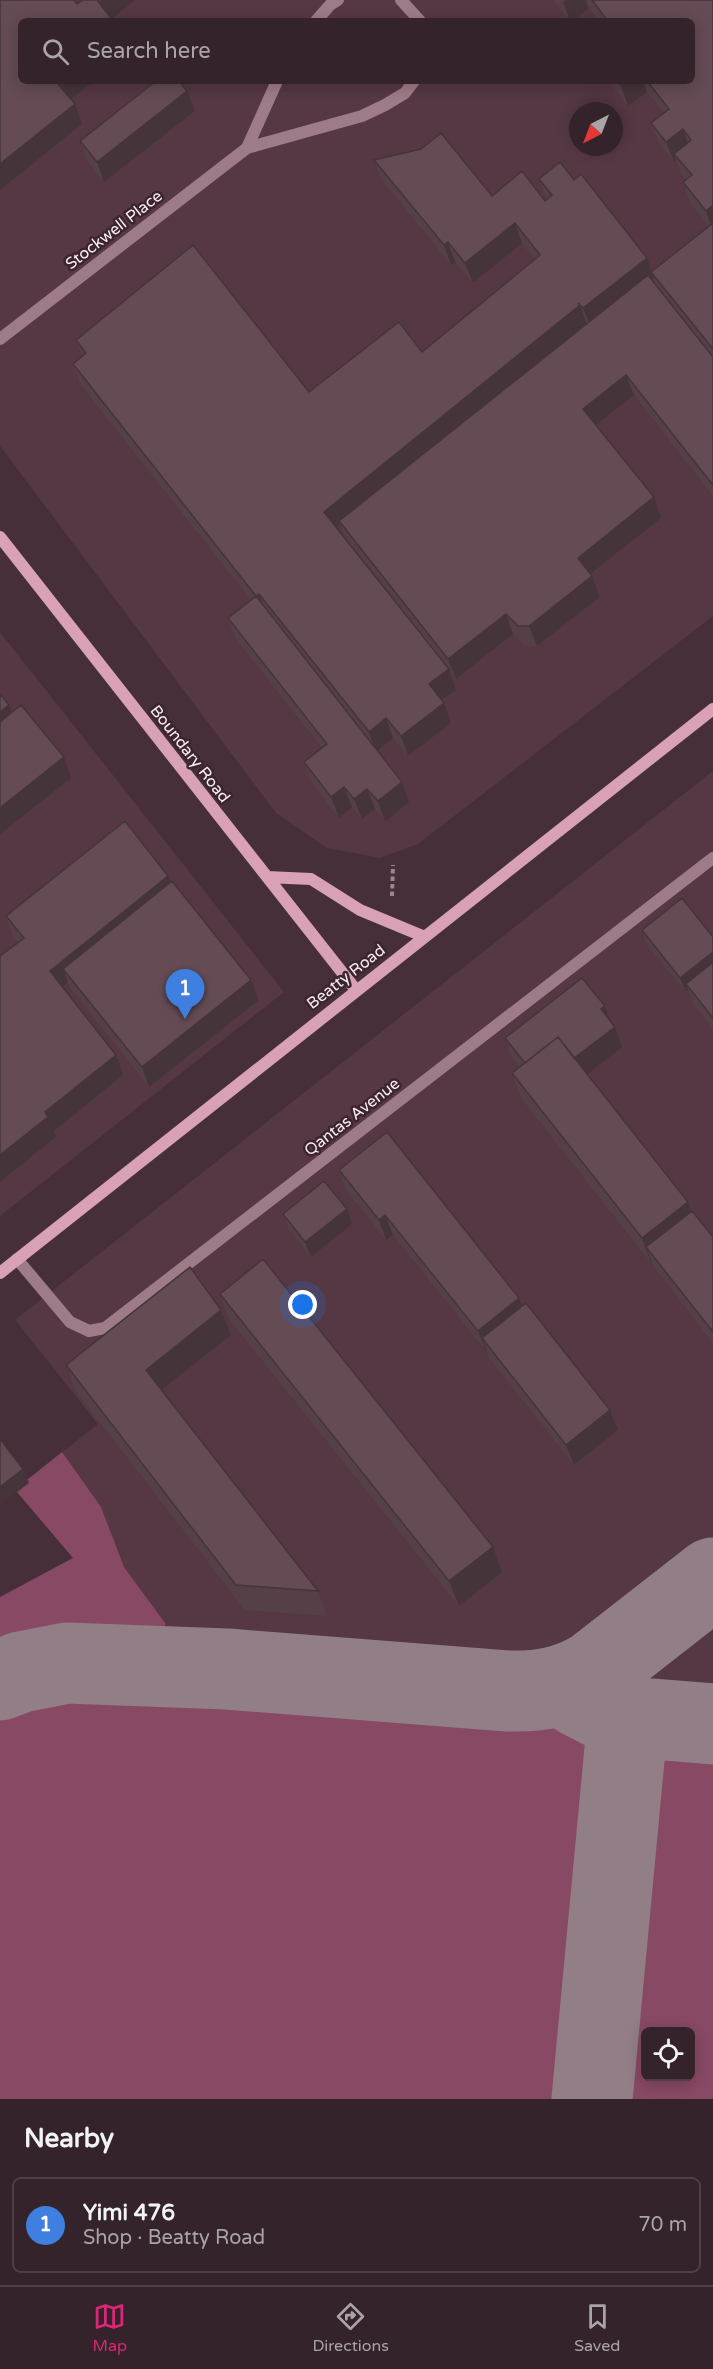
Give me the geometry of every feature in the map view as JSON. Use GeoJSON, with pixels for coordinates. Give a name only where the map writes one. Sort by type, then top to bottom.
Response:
{"type":"FeatureCollection","features":[{"type":"Feature","properties":{"kind":"main road","name":"Boundary Road"},"geometry":{"type":"LineString","coordinates":[[0,537],[356,990]]}},
{"type":"Feature","properties":{"kind":"main road","name":"Beatty Road"},"geometry":{"type":"LineString","coordinates":[[0,1273],[713,709]]}},
{"type":"Feature","properties":{"kind":"main road"},"geometry":{"type":"LineString","coordinates":[[267,877],[310,879],[360,910],[425,937]]}},
{"type":"Feature","properties":{"kind":"street"},"geometry":{"type":"LineString","coordinates":[[319,18],[338,0]]}},
{"type":"Feature","properties":{"kind":"street"},"geometry":{"type":"LineString","coordinates":[[401,0],[417,18]]}},
{"type":"Feature","properties":{"kind":"street","name":"Stockwell Place"},"geometry":{"type":"LineString","coordinates":[[247,148],[276,84]]}},
{"type":"Feature","properties":{"kind":"street","name":"Stockwell Place"},"geometry":{"type":"LineString","coordinates":[[0,339],[247,148],[305,134],[362,116],[405,93],[412,84]]}},
{"type":"Feature","properties":{"kind":"street","name":"Qantas Avenue"},"geometry":{"type":"LineString","coordinates":[[17,1259],[70,1322],[89,1331],[105,1328],[713,858]]}},
{"type":"Feature","properties":{"kind":"path"},"geometry":{"type":"LineString","coordinates":[[392,896],[393,865]]}},
{"type":"Feature","properties":{"kind":"shaded area"},"geometry":{"type":"Polygon","coordinates":[[[0,0],[713,0],[713,616],[418,844],[380,858],[327,848],[276,813],[0,446],[0,0]]]}},
{"type":"Feature","properties":{"kind":"shaded area"},"geometry":{"type":"Polygon","coordinates":[[[0,632],[284,992],[0,1216],[0,632]]]}},
{"type":"Feature","properties":{"kind":"shaded area"},"geometry":{"type":"Polygon","coordinates":[[[713,771],[713,2099],[0,2099],[0,1597],[73,1558],[17,1492],[27,1480],[98,1424],[15,1320],[713,771]]]}},
{"type":"Feature","properties":{"kind":"shaded area"},"geometry":{"type":"Polygon","coordinates":[[[62,1452],[101,1507],[124,1567],[165,1623],[165,1637],[148,1652],[132,1655],[94,1650],[76,1658],[75,1676],[91,1688],[541,1721],[713,1731],[713,2099],[0,2099],[0,1597],[73,1558],[17,1492],[27,1480],[62,1452]]]}},
{"type":"Feature","properties":{"kind":"building"},"geometry":{"type":"Polygon","coordinates":[[[0,0],[74,0],[77,4],[83,0],[97,0],[111,18],[18,18],[18,84],[58,84],[75,104],[0,164],[0,0]]]}},
{"type":"Feature","properties":{"kind":"building"},"geometry":{"type":"Polygon","coordinates":[[[592,0],[713,0],[713,205],[706,211],[683,182],[692,175],[674,154],[691,140],[683,129],[666,142],[651,123],[669,109],[649,84],[695,84],[695,18],[606,18],[592,0]]]}},
{"type":"Feature","properties":{"kind":"building"},"geometry":{"type":"Polygon","coordinates":[[[152,84],[181,84],[187,91],[97,162],[80,141],[152,84]]]}},
{"type":"Feature","properties":{"kind":"building"},"geometry":{"type":"Polygon","coordinates":[[[441,133],[492,196],[522,171],[545,201],[552,195],[539,179],[560,162],[574,180],[581,174],[647,258],[583,308],[580,305],[324,512],[449,669],[429,684],[444,703],[401,736],[386,718],[369,732],[259,594],[256,596],[73,364],[86,353],[76,340],[193,245],[309,392],[399,322],[422,352],[540,255],[515,223],[465,263],[448,242],[444,245],[374,160],[421,149],[441,133]]]}},
{"type":"Feature","properties":{"kind":"building"},"geometry":{"type":"Polygon","coordinates":[[[713,223],[713,349],[651,272],[713,223]]]}},
{"type":"Feature","properties":{"kind":"building"},"geometry":{"type":"Polygon","coordinates":[[[648,275],[713,357],[713,485],[626,375],[583,409],[654,497],[578,558],[592,576],[529,626],[518,626],[506,614],[448,659],[339,521],[648,275]]]}},
{"type":"Feature","properties":{"kind":"building"},"geometry":{"type":"Polygon","coordinates":[[[256,596],[402,782],[378,801],[367,789],[354,799],[344,787],[331,797],[304,762],[327,744],[228,618],[256,596]]]}},
{"type":"Feature","properties":{"kind":"building"},"geometry":{"type":"Polygon","coordinates":[[[0,694],[9,705],[0,712],[0,694]]]}},
{"type":"Feature","properties":{"kind":"building"},"geometry":{"type":"Polygon","coordinates":[[[21,705],[64,757],[0,808],[0,722],[21,705]]]}},
{"type":"Feature","properties":{"kind":"building"},"geometry":{"type":"Polygon","coordinates":[[[125,821],[168,876],[50,971],[116,1055],[45,1112],[48,1117],[0,1155],[0,956],[24,938],[6,916],[125,821]]]}},
{"type":"Feature","properties":{"kind":"building"},"geometry":{"type":"Polygon","coordinates":[[[172,881],[251,980],[142,1067],[63,969],[172,881]]]}},
{"type":"Feature","properties":{"kind":"building"},"geometry":{"type":"Polygon","coordinates":[[[682,898],[713,937],[713,952],[680,978],[642,930],[682,898]]]}},
{"type":"Feature","properties":{"kind":"building"},"geometry":{"type":"Polygon","coordinates":[[[713,962],[713,1018],[686,984],[713,962]]]}},
{"type":"Feature","properties":{"kind":"building"},"geometry":{"type":"Polygon","coordinates":[[[582,978],[605,1006],[601,1009],[615,1027],[574,1058],[558,1037],[525,1063],[505,1038],[582,978]]]}},
{"type":"Feature","properties":{"kind":"building"},"geometry":{"type":"Polygon","coordinates":[[[558,1037],[688,1202],[642,1238],[512,1073],[558,1037]]]}},
{"type":"Feature","properties":{"kind":"building"},"geometry":{"type":"Polygon","coordinates":[[[387,1132],[519,1298],[478,1331],[385,1215],[379,1220],[339,1170],[387,1132]]]}},
{"type":"Feature","properties":{"kind":"building"},"geometry":{"type":"Polygon","coordinates":[[[324,1181],[347,1209],[305,1242],[283,1214],[324,1181]]]}},
{"type":"Feature","properties":{"kind":"building"},"geometry":{"type":"Polygon","coordinates":[[[692,1211],[713,1237],[713,1332],[646,1247],[692,1211]]]}},
{"type":"Feature","properties":{"kind":"building"},"geometry":{"type":"Polygon","coordinates":[[[263,1259],[493,1547],[449,1581],[220,1294],[263,1259]]]}},
{"type":"Feature","properties":{"kind":"building"},"geometry":{"type":"Polygon","coordinates":[[[190,1267],[221,1310],[146,1370],[318,1591],[236,1585],[66,1365],[190,1267]]]}},
{"type":"Feature","properties":{"kind":"building"},"geometry":{"type":"Polygon","coordinates":[[[526,1303],[610,1410],[566,1445],[482,1338],[526,1303]]]}},
{"type":"Feature","properties":{"kind":"building"},"geometry":{"type":"Polygon","coordinates":[[[0,1439],[23,1469],[0,1487],[0,1439]]]}},
{"type":"Feature","properties":{"kind":"taxiway"},"geometry":{"type":"LineString","coordinates":[[0,1680],[21,1672],[67,1663],[227,1669],[531,1691],[574,1681],[595,1670],[713,1578]]}},
{"type":"Feature","properties":{"kind":"taxiway"},"geometry":{"type":"LineString","coordinates":[[578,1696],[609,1712],[628,1717],[713,1724]]}},
{"type":"Feature","properties":{"kind":"taxiway"},"geometry":{"type":"LineString","coordinates":[[592,2099],[628,1717]]}},
{"type":"Feature","properties":{"kind":"place","name":"Yimi 476"},"geometry":{"type":"Point","coordinates":[185,1019]}}]}
